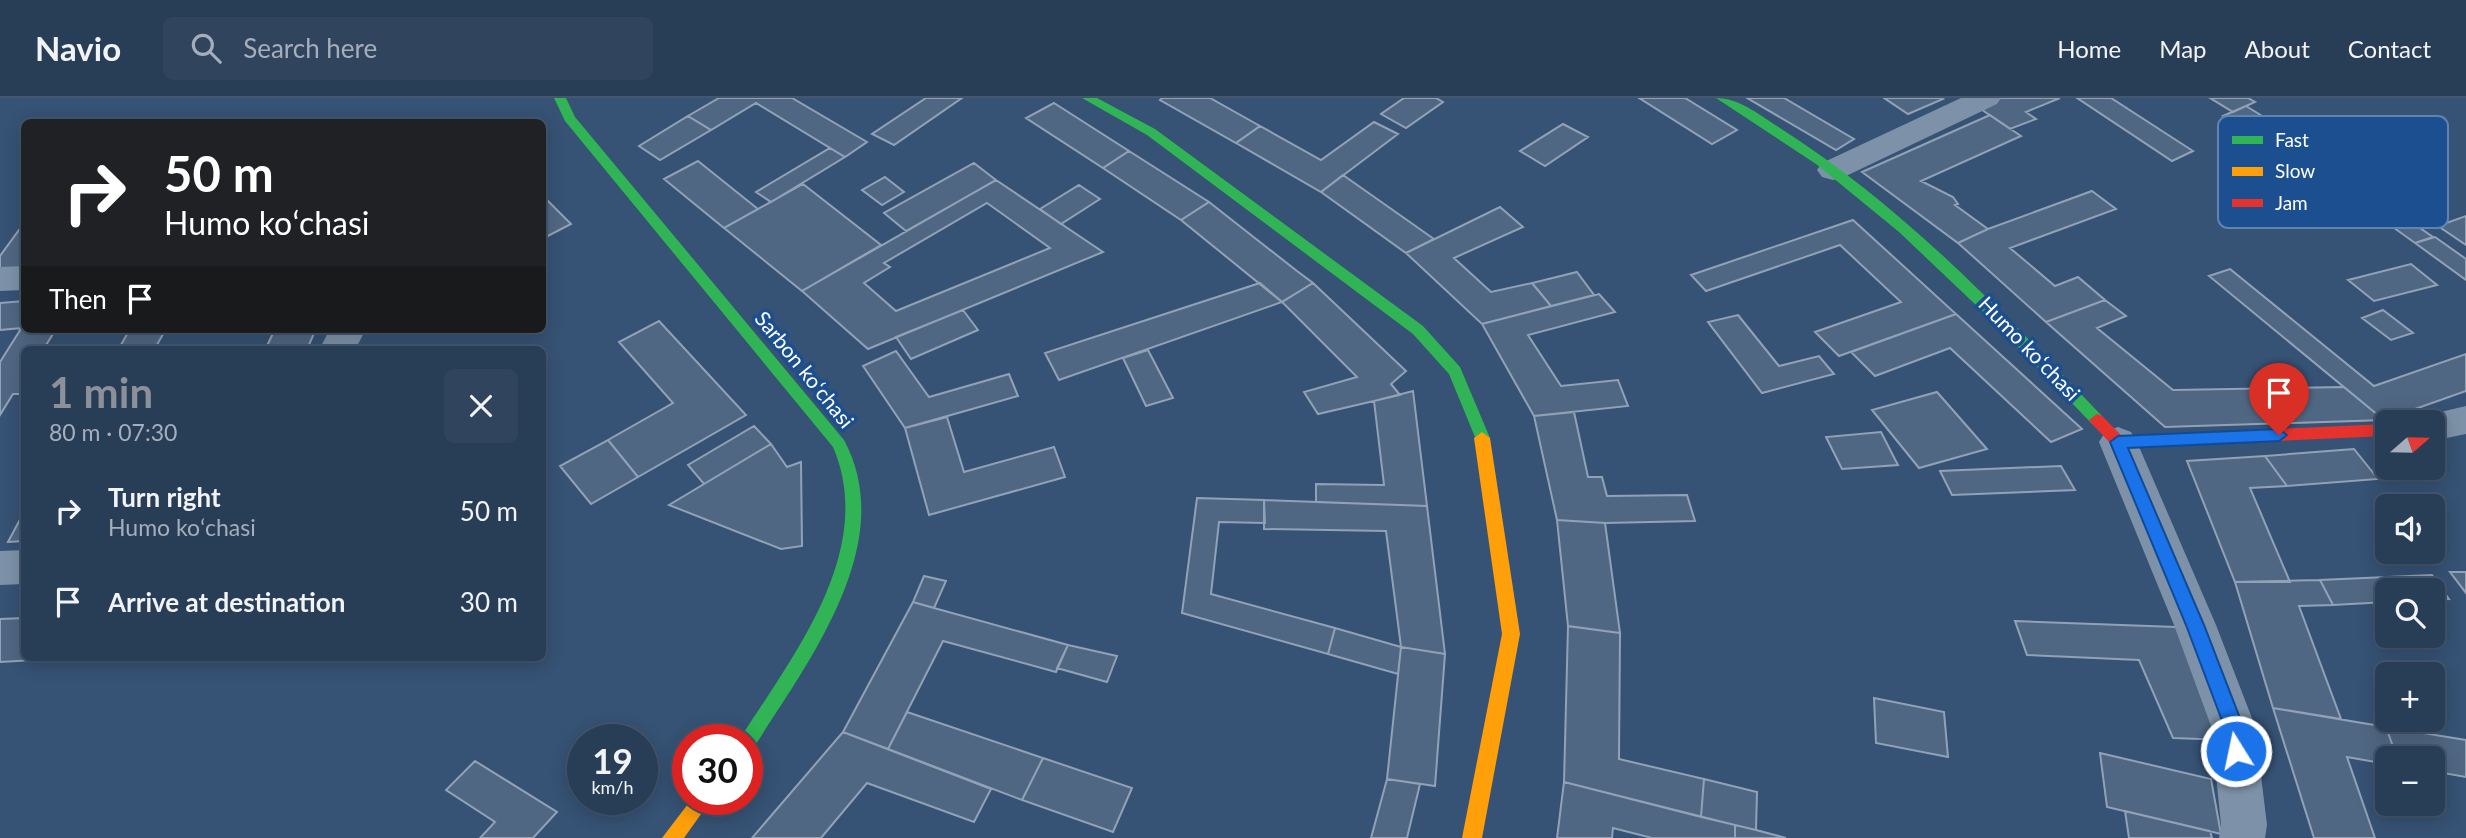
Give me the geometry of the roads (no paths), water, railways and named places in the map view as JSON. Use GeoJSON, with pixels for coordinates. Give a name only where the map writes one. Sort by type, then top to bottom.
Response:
{"type":"FeatureCollection","features":[{"type":"Feature","properties":{"kind":"street","name":"Sarbon koʻchasi"},"geometry":{"type":"LineString","coordinates":[[559,98],[569,118],[839,444],[853,482],[852,527],[845,570],[829,611],[759,724]]}},
{"type":"Feature","properties":{"kind":"street"},"geometry":{"type":"LineString","coordinates":[[1088,98],[1151,132],[1407,321],[1455,371],[1481,434],[1511,634],[1472,838]]}},
{"type":"Feature","properties":{"kind":"street","name":"Humo koʻchasi"},"geometry":{"type":"LineString","coordinates":[[1722,98],[1749,113],[1833,170],[1983,299],[2118,442]]}},
{"type":"Feature","properties":{"kind":"street"},"geometry":{"type":"LineString","coordinates":[[1833,170],[1986,98]]}},
{"type":"Feature","properties":{"kind":"street"},"geometry":{"type":"LineString","coordinates":[[0,279],[21,278]]}},
{"type":"Feature","properties":{"kind":"street"},"geometry":{"type":"LineString","coordinates":[[2445,425],[2466,421]]}},
{"type":"Feature","properties":{"kind":"street"},"geometry":{"type":"LineString","coordinates":[[2242,838],[2244,825],[2233,726],[2195,625],[2118,442],[2375,431]]}},
{"type":"Feature","properties":{"kind":"street"},"geometry":{"type":"LineString","coordinates":[[0,568],[21,567]]}},
{"type":"Feature","properties":{"kind":"street"},"geometry":{"type":"LineString","coordinates":[[672,838],[690,815]]}}]}
